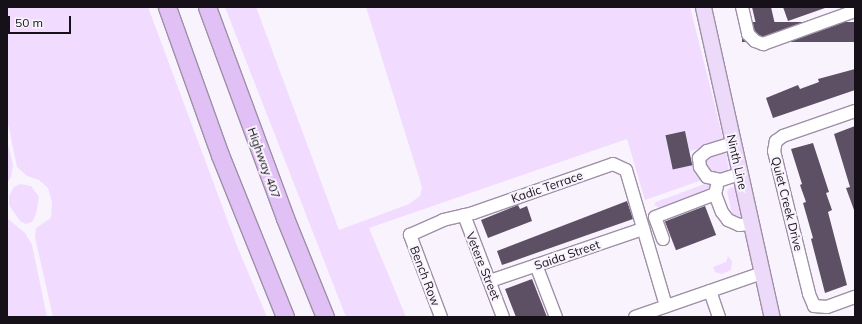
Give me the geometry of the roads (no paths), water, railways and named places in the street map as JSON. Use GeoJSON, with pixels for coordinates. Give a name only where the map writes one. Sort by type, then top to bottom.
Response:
{"type":"FeatureCollection","features":[{"type":"Feature","properties":{"kind":"highway"},"geometry":{"type":"LineString","coordinates":[[167,7],[220,155],[284,317]]}},
{"type":"Feature","properties":{"kind":"highway","name":"Highway 407"},"geometry":{"type":"LineString","coordinates":[[207,7],[285,218],[325,317]]}},
{"type":"Feature","properties":{"kind":"main road","name":"Ninth Line"},"geometry":{"type":"LineString","coordinates":[[703,7],[772,317]]}},
{"type":"Feature","properties":{"kind":"street"},"geometry":{"type":"LineString","coordinates":[[742,7],[751,38],[763,44],[855,11]]}},
{"type":"Feature","properties":{"kind":"street"},"geometry":{"type":"LineString","coordinates":[[831,7],[834,19]]}},
{"type":"Feature","properties":{"kind":"street","name":"Quiet Creek Drive"},"geometry":{"type":"LineString","coordinates":[[855,111],[783,136],[776,141],[774,151],[809,294],[814,306],[827,307],[855,298]]}},
{"type":"Feature","properties":{"kind":"street"},"geometry":{"type":"LineString","coordinates":[[733,143],[707,151],[699,158],[700,167],[707,177],[721,180],[740,174]]}},
{"type":"Feature","properties":{"kind":"street","name":"Kadic Terrace"},"geometry":{"type":"LineString","coordinates":[[410,235],[443,220],[464,215],[613,164],[626,170],[666,306]]}},
{"type":"Feature","properties":{"kind":"street"},"geometry":{"type":"LineString","coordinates":[[721,180],[715,194],[722,212],[728,220],[739,225],[751,224]]}},
{"type":"Feature","properties":{"kind":"street"},"geometry":{"type":"LineString","coordinates":[[663,239],[654,217],[715,194]]}},
{"type":"Feature","properties":{"kind":"street","name":"Vetere Street"},"geometry":{"type":"LineString","coordinates":[[464,215],[503,317]]}},
{"type":"Feature","properties":{"kind":"street","name":"Saida Street"},"geometry":{"type":"LineString","coordinates":[[490,281],[643,229]]}},
{"type":"Feature","properties":{"kind":"street","name":"Bench Row"},"geometry":{"type":"LineString","coordinates":[[410,235],[441,317]]}},
{"type":"Feature","properties":{"kind":"street"},"geometry":{"type":"LineString","coordinates":[[536,265],[556,317]]}},
{"type":"Feature","properties":{"kind":"street"},"geometry":{"type":"LineString","coordinates":[[635,317],[762,273]]}},
{"type":"Feature","properties":{"kind":"street"},"geometry":{"type":"LineString","coordinates":[[710,291],[719,317]]}}]}
